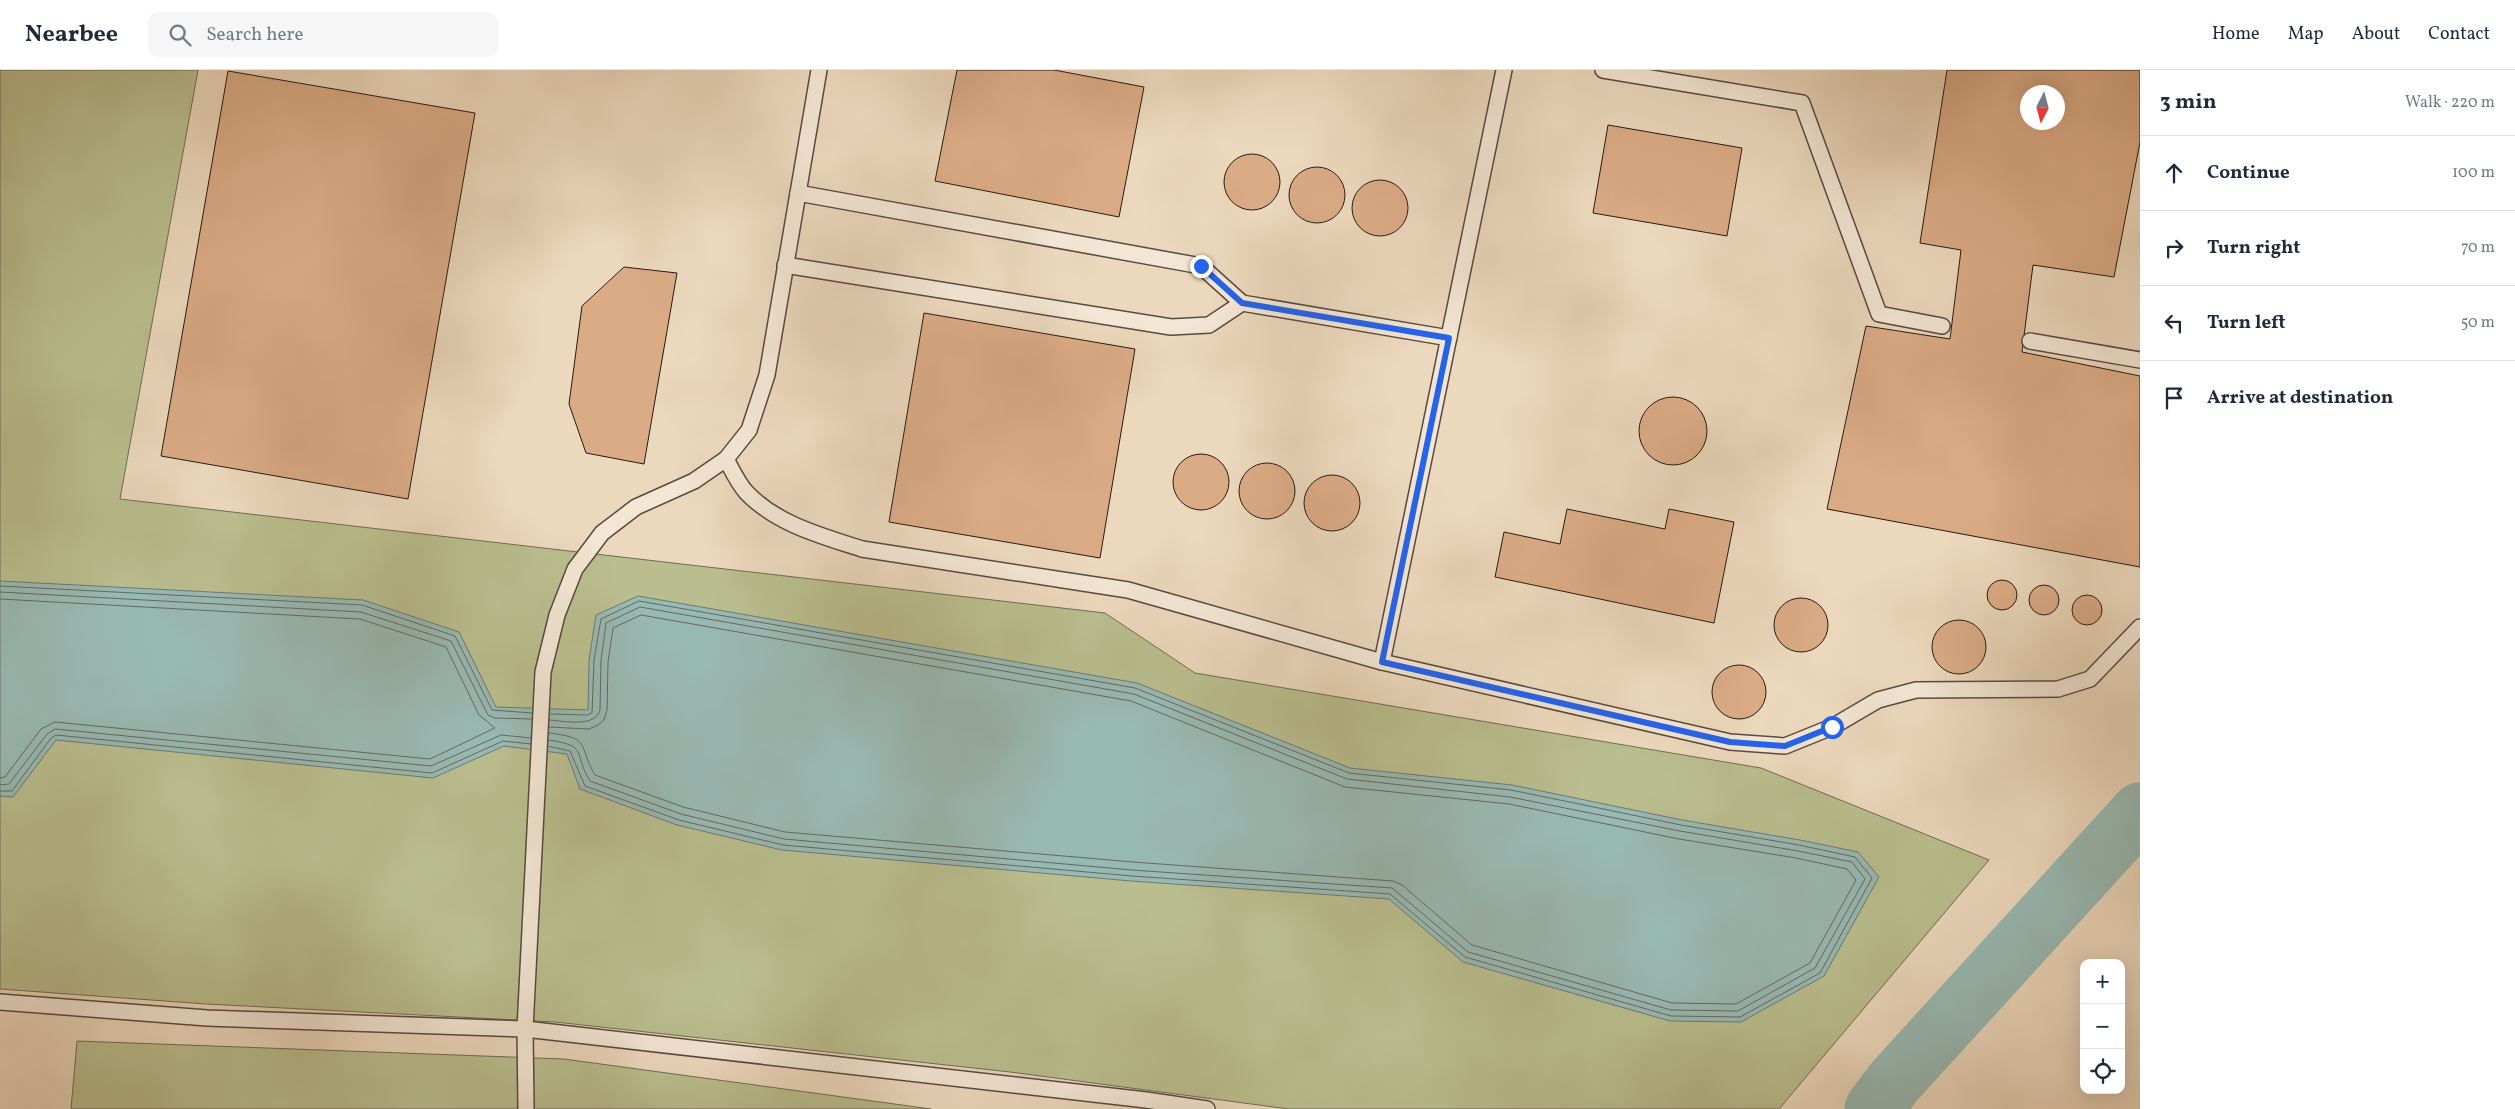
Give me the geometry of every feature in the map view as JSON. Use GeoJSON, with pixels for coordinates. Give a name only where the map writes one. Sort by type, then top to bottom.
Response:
{"type":"FeatureCollection","features":[{"type":"Feature","properties":{"kind":"lane"},"geometry":{"type":"LineString","coordinates":[[526,1109],[525,1029],[543,672],[557,615],[575,569],[602,534],[636,507],[694,481],[726,459],[749,430],[767,375],[818,70]]}},
{"type":"Feature","properties":{"kind":"lane"},"geometry":{"type":"LineString","coordinates":[[1382,662],[1504,70]]}},
{"type":"Feature","properties":{"kind":"lane"},"geometry":{"type":"LineString","coordinates":[[1603,70],[1802,103],[1879,314],[1942,326]]}},
{"type":"Feature","properties":{"kind":"lane"},"geometry":{"type":"LineString","coordinates":[[798,193],[1201,266],[1242,303],[1449,338]]}},
{"type":"Feature","properties":{"kind":"lane"},"geometry":{"type":"LineString","coordinates":[[786,265],[1171,327],[1209,325],[1242,303]]}},
{"type":"Feature","properties":{"kind":"lane"},"geometry":{"type":"LineString","coordinates":[[2030,341],[2140,360]]}},
{"type":"Feature","properties":{"kind":"lane"},"geometry":{"type":"LineString","coordinates":[[726,459],[746,492],[779,517],[820,535],[862,549],[1128,590],[1382,662],[1730,742],[1785,746],[1832,727],[1878,700],[1916,690],[2058,689],[2090,679],[2140,627]]}},
{"type":"Feature","properties":{"kind":"lane"},"geometry":{"type":"LineString","coordinates":[[0,1002],[207,1018],[525,1029],[1146,1100],[1207,1109]]}},
{"type":"Feature","properties":{"kind":"green space"},"geometry":{"type":"Polygon","coordinates":[[[0,70],[198,70],[120,499],[1105,613],[1195,673],[1761,768],[1989,860],[1779,1109],[1289,1109],[1010,1072],[555,1022],[206,1004],[0,989],[0,70]]]}},
{"type":"Feature","properties":{"kind":"green space"},"geometry":{"type":"Polygon","coordinates":[[[77,1041],[564,1059],[931,1109],[71,1109],[77,1041]]]}},
{"type":"Feature","properties":{"kind":"water"},"geometry":{"type":"Polygon","coordinates":[[[0,581],[363,600],[459,632],[496,707],[588,710],[589,660],[596,615],[638,596],[1137,683],[1350,768],[1512,785],[1682,820],[1800,840],[1858,852],[1879,877],[1824,976],[1741,1022],[1670,1021],[1463,962],[1389,899],[1131,881],[782,850],[677,825],[580,789],[567,754],[504,746],[433,778],[56,740],[13,797],[0,796],[0,581]]]}},
{"type":"Feature","properties":{"kind":"building"},"geometry":{"type":"Polygon","coordinates":[[[957,70],[1054,70],[1144,87],[1119,217],[935,181],[957,70]]]}},
{"type":"Feature","properties":{"kind":"building"},"geometry":{"type":"Polygon","coordinates":[[[1947,70],[2140,70],[2140,142],[2114,277],[2033,265],[2022,352],[2140,376],[2140,567],[1827,509],[1866,326],[1950,339],[1961,250],[1920,243],[1947,70]]]}},
{"type":"Feature","properties":{"kind":"building"},"geometry":{"type":"Polygon","coordinates":[[[228,71],[475,113],[408,499],[161,456],[228,71]]]}},
{"type":"Feature","properties":{"kind":"building"},"geometry":{"type":"Polygon","coordinates":[[[1608,125],[1742,148],[1727,236],[1593,213],[1608,125]]]}},
{"type":"Feature","properties":{"kind":"building"},"geometry":{"type":"Polygon","coordinates":[[[1252,154],[1263,156],[1272,162],[1278,171],[1280,182],[1278,193],[1272,202],[1263,208],[1252,210],[1241,208],[1232,202],[1226,193],[1224,182],[1226,171],[1232,162],[1241,156],[1252,154]]]}},
{"type":"Feature","properties":{"kind":"building"},"geometry":{"type":"Polygon","coordinates":[[[1317,167],[1328,169],[1337,175],[1343,184],[1345,195],[1343,206],[1337,215],[1328,221],[1317,223],[1306,221],[1297,215],[1291,206],[1289,195],[1291,184],[1297,175],[1306,169],[1317,167]]]}},
{"type":"Feature","properties":{"kind":"building"},"geometry":{"type":"Polygon","coordinates":[[[1380,180],[1391,182],[1400,188],[1406,197],[1408,208],[1406,219],[1400,228],[1391,234],[1380,236],[1369,234],[1360,228],[1354,219],[1352,208],[1354,197],[1360,188],[1369,182],[1380,180]]]}},
{"type":"Feature","properties":{"kind":"building"},"geometry":{"type":"Polygon","coordinates":[[[624,267],[677,273],[644,464],[586,453],[569,404],[582,306],[624,267]]]}},
{"type":"Feature","properties":{"kind":"building"},"geometry":{"type":"Polygon","coordinates":[[[924,313],[1135,349],[1100,558],[889,522],[924,313]]]}},
{"type":"Feature","properties":{"kind":"building"},"geometry":{"type":"Polygon","coordinates":[[[1673,397],[1686,400],[1697,407],[1704,418],[1707,431],[1704,444],[1697,455],[1686,462],[1673,465],[1660,462],[1649,455],[1642,444],[1639,431],[1642,418],[1649,407],[1660,400],[1673,397]]]}},
{"type":"Feature","properties":{"kind":"building"},"geometry":{"type":"Polygon","coordinates":[[[1201,454],[1212,456],[1221,462],[1227,471],[1229,482],[1227,493],[1221,502],[1212,508],[1201,510],[1190,508],[1181,502],[1175,493],[1173,482],[1175,471],[1181,462],[1190,456],[1201,454]]]}},
{"type":"Feature","properties":{"kind":"building"},"geometry":{"type":"Polygon","coordinates":[[[1267,463],[1278,465],[1287,471],[1293,480],[1295,491],[1293,502],[1287,511],[1278,517],[1267,519],[1256,517],[1247,511],[1241,502],[1239,491],[1241,480],[1247,471],[1256,465],[1267,463]]]}},
{"type":"Feature","properties":{"kind":"building"},"geometry":{"type":"Polygon","coordinates":[[[1332,475],[1343,477],[1352,483],[1358,492],[1360,503],[1358,514],[1352,523],[1343,529],[1332,531],[1321,529],[1312,523],[1306,514],[1304,503],[1306,492],[1312,483],[1321,477],[1332,475]]]}},
{"type":"Feature","properties":{"kind":"building"},"geometry":{"type":"Polygon","coordinates":[[[1567,509],[1665,529],[1669,509],[1734,522],[1714,623],[1495,577],[1504,532],[1560,544],[1567,509]]]}},
{"type":"Feature","properties":{"kind":"building"},"geometry":{"type":"Polygon","coordinates":[[[2002,580],[2013,584],[2017,595],[2013,606],[2002,610],[1991,606],[1987,595],[1991,584],[2002,580]]]}},
{"type":"Feature","properties":{"kind":"building"},"geometry":{"type":"Polygon","coordinates":[[[2044,585],[2055,589],[2059,600],[2055,611],[2044,615],[2033,611],[2029,600],[2033,589],[2044,585]]]}},
{"type":"Feature","properties":{"kind":"building"},"geometry":{"type":"Polygon","coordinates":[[[2087,595],[2098,599],[2102,610],[2098,621],[2087,625],[2076,621],[2072,610],[2076,599],[2087,595]]]}},
{"type":"Feature","properties":{"kind":"building"},"geometry":{"type":"Polygon","coordinates":[[[1801,598],[1811,600],[1820,606],[1826,615],[1828,625],[1826,635],[1820,644],[1811,650],[1801,652],[1791,650],[1782,644],[1776,635],[1774,625],[1776,615],[1782,606],[1791,600],[1801,598]]]}},
{"type":"Feature","properties":{"kind":"building"},"geometry":{"type":"Polygon","coordinates":[[[1959,620],[1969,622],[1978,628],[1984,637],[1986,647],[1984,657],[1978,666],[1969,672],[1959,674],[1949,672],[1940,666],[1934,657],[1932,647],[1934,637],[1940,628],[1949,622],[1959,620]]]}},
{"type":"Feature","properties":{"kind":"building"},"geometry":{"type":"Polygon","coordinates":[[[1739,665],[1749,667],[1758,673],[1764,682],[1766,692],[1764,702],[1758,711],[1749,717],[1739,719],[1729,717],[1720,711],[1714,702],[1712,692],[1714,682],[1720,673],[1729,667],[1739,665]]]}},
{"type":"Feature","properties":{"kind":"waterway"},"geometry":{"type":"LineString","coordinates":[[1874,1109],[1894,1082],[2140,812]]}},
{"type":"Feature","properties":{"kind":"route"},"geometry":{"type":"LineString","coordinates":[[1201,266],[1242,303],[1449,338],[1382,662],[1730,742],[1785,746],[1832,727]]}}]}
